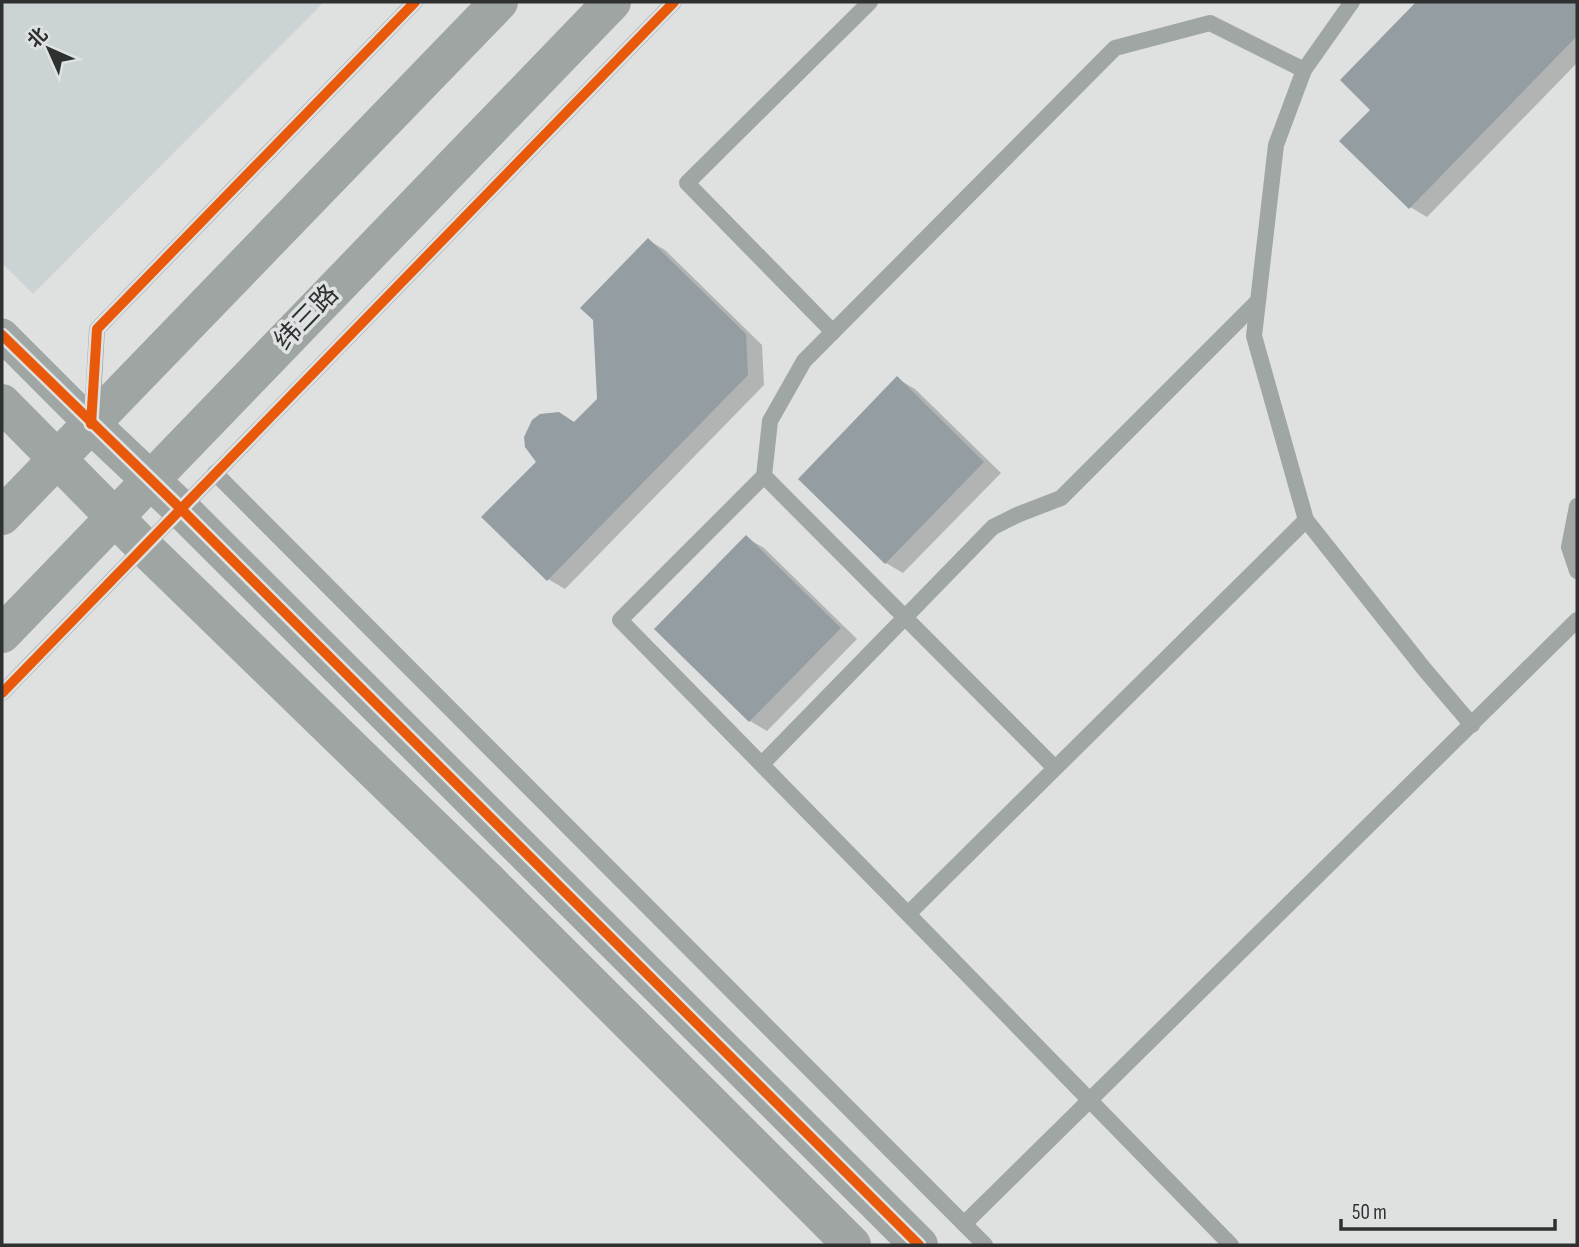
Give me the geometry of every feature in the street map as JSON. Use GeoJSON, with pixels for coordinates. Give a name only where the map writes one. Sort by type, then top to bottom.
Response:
{"type":"FeatureCollection","features":[{"type":"Feature","properties":{"kind":"street"},"geometry":{"type":"LineString","coordinates":[[2,516],[499,2]]}},
{"type":"Feature","properties":{"kind":"street","name":"纬三路"},"geometry":{"type":"LineString","coordinates":[[2,634],[612,2]]}},
{"type":"Feature","properties":{"kind":"street"},"geometry":{"type":"LineString","coordinates":[[2,335],[181,509],[919,1245]]}},
{"type":"Feature","properties":{"kind":"street"},"geometry":{"type":"LineString","coordinates":[[2,402],[144,547],[488,881],[852,1245]]}},
{"type":"Feature","properties":{"kind":"lane"},"geometry":{"type":"LineString","coordinates":[[91,424],[97,329],[415,2]]}},
{"type":"Feature","properties":{"kind":"lane"},"geometry":{"type":"LineString","coordinates":[[2,693],[674,2]]}},
{"type":"Feature","properties":{"kind":"lane"},"geometry":{"type":"LineString","coordinates":[[833,332],[687,183],[870,2]]}},
{"type":"Feature","properties":{"kind":"lane"},"geometry":{"type":"LineString","coordinates":[[1352,2],[1304,70],[1276,145],[1254,336],[1306,520],[1472,725]]}},
{"type":"Feature","properties":{"kind":"lane"},"geometry":{"type":"LineString","coordinates":[[1231,1245],[763,763],[620,620],[764,476],[769,421],[804,361],[1115,48],[1210,23],[1304,70]]}},
{"type":"Feature","properties":{"kind":"lane"},"geometry":{"type":"LineString","coordinates":[[763,763],[993,527],[1017,514],[1061,498],[1258,301]]}},
{"type":"Feature","properties":{"kind":"lane"},"geometry":{"type":"LineString","coordinates":[[215,473],[985,1245]]}},
{"type":"Feature","properties":{"kind":"lane"},"geometry":{"type":"LineString","coordinates":[[764,476],[1055,768]]}},
{"type":"Feature","properties":{"kind":"lane"},"geometry":{"type":"LineString","coordinates":[[1577,506],[1569,547],[1577,571]]}},
{"type":"Feature","properties":{"kind":"lane"},"geometry":{"type":"LineString","coordinates":[[908,914],[1306,520]]}},
{"type":"Feature","properties":{"kind":"lane"},"geometry":{"type":"LineString","coordinates":[[964,1224],[1577,620]]}},
{"type":"Feature","properties":{"kind":"shaded area"},"geometry":{"type":"Polygon","coordinates":[[[2,2],[324,2],[33,294],[2,263],[2,2]]]}},
{"type":"Feature","properties":{"kind":"building"},"geometry":{"type":"Polygon","coordinates":[[[1416,2],[1577,2],[1577,36],[1409,209],[1339,141],[1370,110],[1340,80],[1416,2]]]}},
{"type":"Feature","properties":{"kind":"building"},"geometry":{"type":"Polygon","coordinates":[[[648,238],[746,334],[748,375],[547,581],[481,517],[536,462],[525,447],[524,437],[532,420],[540,414],[559,412],[574,422],[597,399],[593,320],[580,308],[648,238]]]}},
{"type":"Feature","properties":{"kind":"building"},"geometry":{"type":"Polygon","coordinates":[[[897,376],[984,462],[885,564],[798,479],[897,376]]]}},
{"type":"Feature","properties":{"kind":"building"},"geometry":{"type":"Polygon","coordinates":[[[746,535],[841,628],[749,722],[654,629],[746,535]]]}},
{"type":"Feature","properties":{"kind":"cycle path"},"geometry":{"type":"LineString","coordinates":[[91,424],[97,329],[415,2]]}},
{"type":"Feature","properties":{"kind":"cycle path"},"geometry":{"type":"LineString","coordinates":[[2,693],[674,2]]}},
{"type":"Feature","properties":{"kind":"cycle path"},"geometry":{"type":"LineString","coordinates":[[2,335],[181,509],[919,1245]]}}]}
